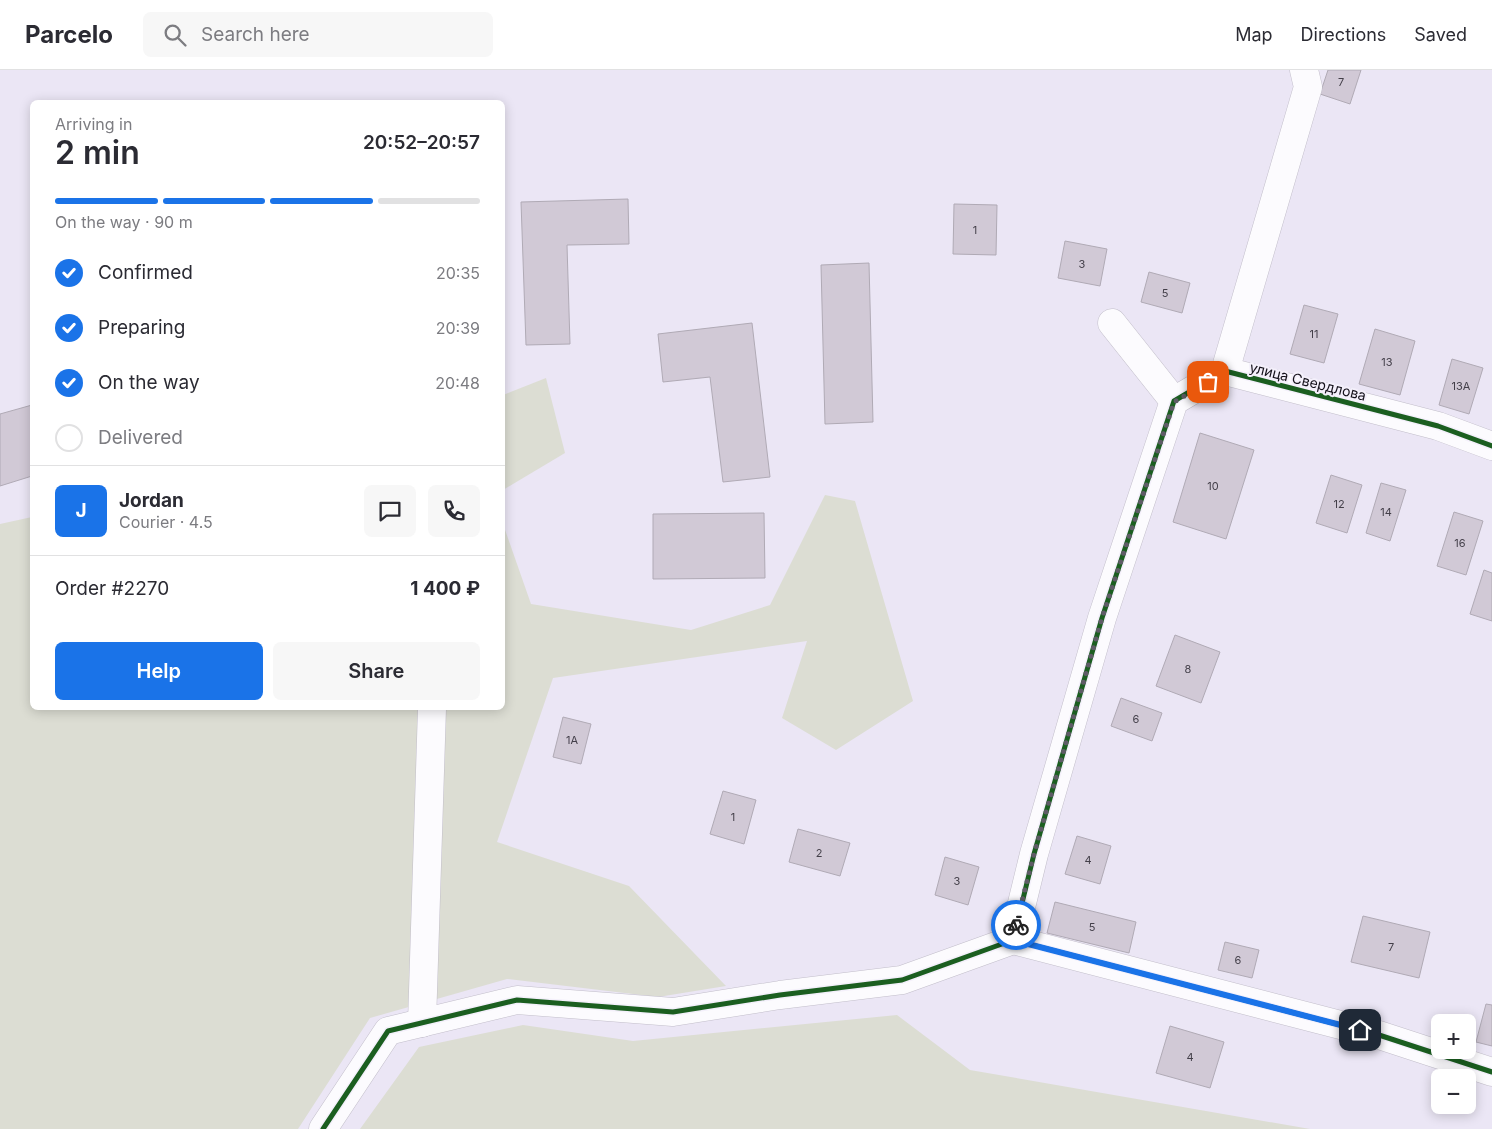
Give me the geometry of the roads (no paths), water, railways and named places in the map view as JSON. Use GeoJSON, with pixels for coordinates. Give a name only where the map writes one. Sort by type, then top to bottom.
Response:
{"type":"FeatureCollection","features":[{"type":"Feature","properties":{"kind":"street"},"geometry":{"type":"LineString","coordinates":[[1013,940],[1034,854],[1102,618],[1174,402],[1225,372],[1308,87],[1304,70]]}},
{"type":"Feature","properties":{"kind":"street"},"geometry":{"type":"LineString","coordinates":[[1112,323],[1174,402]]}},
{"type":"Feature","properties":{"kind":"street","name":"улица Свердлова"},"geometry":{"type":"LineString","coordinates":[[1225,372],[1438,426],[1492,446]]}},
{"type":"Feature","properties":{"kind":"street"},"geometry":{"type":"LineString","coordinates":[[422,1023],[432,710]]}},
{"type":"Feature","properties":{"kind":"street"},"geometry":{"type":"LineString","coordinates":[[323,1129],[388,1031],[517,1000],[673,1012],[780,994],[902,980],[1013,940],[1379,1035],[1492,1072]]}}]}
